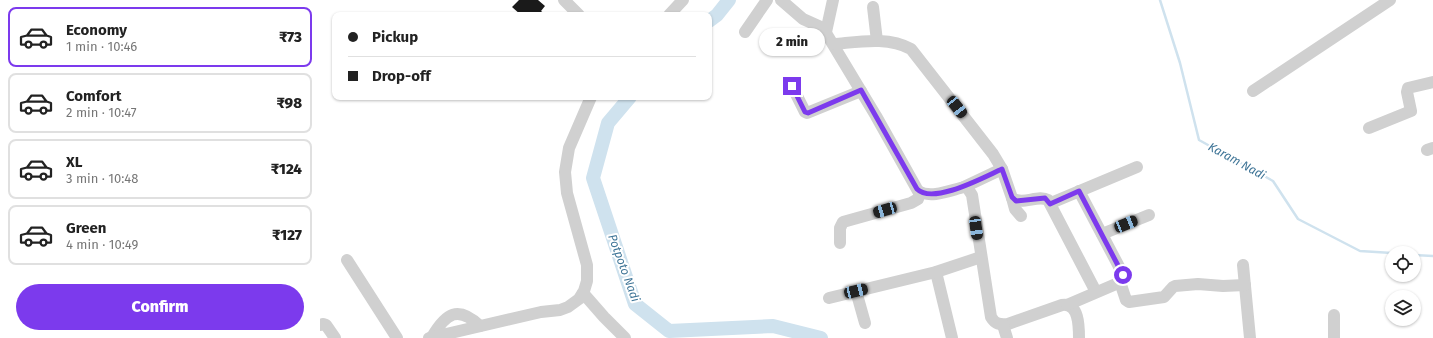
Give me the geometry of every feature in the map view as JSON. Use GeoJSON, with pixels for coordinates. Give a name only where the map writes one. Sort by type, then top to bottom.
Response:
{"type":"FeatureCollection","features":[{"type":"Feature","properties":{"kind":"street"},"geometry":{"type":"LineString","coordinates":[[564,0],[576,12]]}},
{"type":"Feature","properties":{"kind":"street"},"geometry":{"type":"LineString","coordinates":[[672,12],[683,0]]}},
{"type":"Feature","properties":{"kind":"street"},"geometry":{"type":"LineString","coordinates":[[745,32],[767,0]]}},
{"type":"Feature","properties":{"kind":"street"},"geometry":{"type":"LineString","coordinates":[[781,0],[804,19],[821,26],[826,32],[920,192],[931,194],[964,187],[1002,169]]}},
{"type":"Feature","properties":{"kind":"street"},"geometry":{"type":"LineString","coordinates":[[826,32],[833,0]]}},
{"type":"Feature","properties":{"kind":"street"},"geometry":{"type":"LineString","coordinates":[[1253,90],[1390,0]]}},
{"type":"Feature","properties":{"kind":"street"},"geometry":{"type":"LineString","coordinates":[[873,7],[877,41]]}},
{"type":"Feature","properties":{"kind":"street"},"geometry":{"type":"LineString","coordinates":[[834,44],[877,41],[906,46],[913,51],[993,154],[1002,169],[1015,209],[1021,216]]}},
{"type":"Feature","properties":{"kind":"street"},"geometry":{"type":"LineString","coordinates":[[1368,128],[1411,111],[1407,92],[1408,88],[1433,82]]}},
{"type":"Feature","properties":{"kind":"street"},"geometry":{"type":"LineString","coordinates":[[792,86],[805,112],[808,113],[861,90]]}},
{"type":"Feature","properties":{"kind":"street"},"geometry":{"type":"LineString","coordinates":[[430,337],[541,312],[560,310],[568,307],[583,293],[587,281],[587,265],[567,193],[565,172],[569,148],[590,100]]}},
{"type":"Feature","properties":{"kind":"street"},"geometry":{"type":"LineString","coordinates":[[1050,204],[1137,167]]}},
{"type":"Feature","properties":{"kind":"street"},"geometry":{"type":"LineString","coordinates":[[964,187],[968,188],[972,195],[991,317],[993,321],[1003,325],[1062,305],[1067,305],[1124,280],[1124,276],[1079,191]]}},
{"type":"Feature","properties":{"kind":"street"},"geometry":{"type":"LineString","coordinates":[[840,243],[840,228],[843,222],[911,203],[918,199],[920,192]]}},
{"type":"Feature","properties":{"kind":"street"},"geometry":{"type":"LineString","coordinates":[[1012,198],[1018,201],[1045,198],[1050,204],[1096,292]]}},
{"type":"Feature","properties":{"kind":"street"},"geometry":{"type":"LineString","coordinates":[[1102,234],[1149,214]]}},
{"type":"Feature","properties":{"kind":"street"},"geometry":{"type":"LineString","coordinates":[[829,298],[936,272],[981,257]]}},
{"type":"Feature","properties":{"kind":"street"},"geometry":{"type":"LineString","coordinates":[[347,260],[397,338]]}},
{"type":"Feature","properties":{"kind":"street"},"geometry":{"type":"LineString","coordinates":[[1243,265],[1250,338]]}},
{"type":"Feature","properties":{"kind":"street"},"geometry":{"type":"LineString","coordinates":[[936,272],[952,338]]}},
{"type":"Feature","properties":{"kind":"street"},"geometry":{"type":"LineString","coordinates":[[1120,282],[1126,300],[1129,302],[1164,297],[1174,287],[1198,284],[1223,286],[1245,285]]}},
{"type":"Feature","properties":{"kind":"street"},"geometry":{"type":"LineString","coordinates":[[856,291],[865,323]]}},
{"type":"Feature","properties":{"kind":"street"},"geometry":{"type":"LineString","coordinates":[[583,293],[625,338]]}},
{"type":"Feature","properties":{"kind":"street"},"geometry":{"type":"LineString","coordinates":[[1067,305],[1072,307],[1078,319],[1079,338]]}},
{"type":"Feature","properties":{"kind":"street"},"geometry":{"type":"LineString","coordinates":[[430,337],[441,322],[455,314],[467,315],[480,326]]}},
{"type":"Feature","properties":{"kind":"street"},"geometry":{"type":"LineString","coordinates":[[1334,315],[1334,338]]}},
{"type":"Feature","properties":{"kind":"street"},"geometry":{"type":"LineString","coordinates":[[320,325],[326,325],[335,338]]}},
{"type":"Feature","properties":{"kind":"street"},"geometry":{"type":"LineString","coordinates":[[1003,325],[1007,338]]}},
{"type":"Feature","properties":{"kind":"building"},"geometry":{"type":"Polygon","coordinates":[[[519,0],[538,0],[545,6],[541,11],[542,12],[518,12],[512,7],[519,0]]]}},
{"type":"Feature","properties":{"kind":"waterway","name":"Potpoto Nadi"},"geometry":{"type":"LineString","coordinates":[[712,19],[729,0]]}},
{"type":"Feature","properties":{"kind":"waterway","name":"Karam Nadi"},"geometry":{"type":"LineString","coordinates":[[1160,0],[1180,63],[1199,140],[1273,181],[1298,219],[1360,251],[1385,253]]}},
{"type":"Feature","properties":{"kind":"waterway","name":"Potpoto Nadi"},"geometry":{"type":"LineString","coordinates":[[627,100],[608,123],[593,178],[635,304],[669,331],[773,326],[821,338]]}},
{"type":"Feature","properties":{"kind":"waterway","name":"Karam Nadi"},"geometry":{"type":"LineString","coordinates":[[1421,255],[1433,256]]}},
{"type":"Feature","properties":{"kind":"route"},"geometry":{"type":"LineString","coordinates":[[792,86],[805,112],[808,113],[861,90],[917,189],[924,194],[936,194],[964,187],[1002,169],[1012,197],[1016,201],[1045,198],[1050,204],[1079,191],[1123,275]]}}]}
